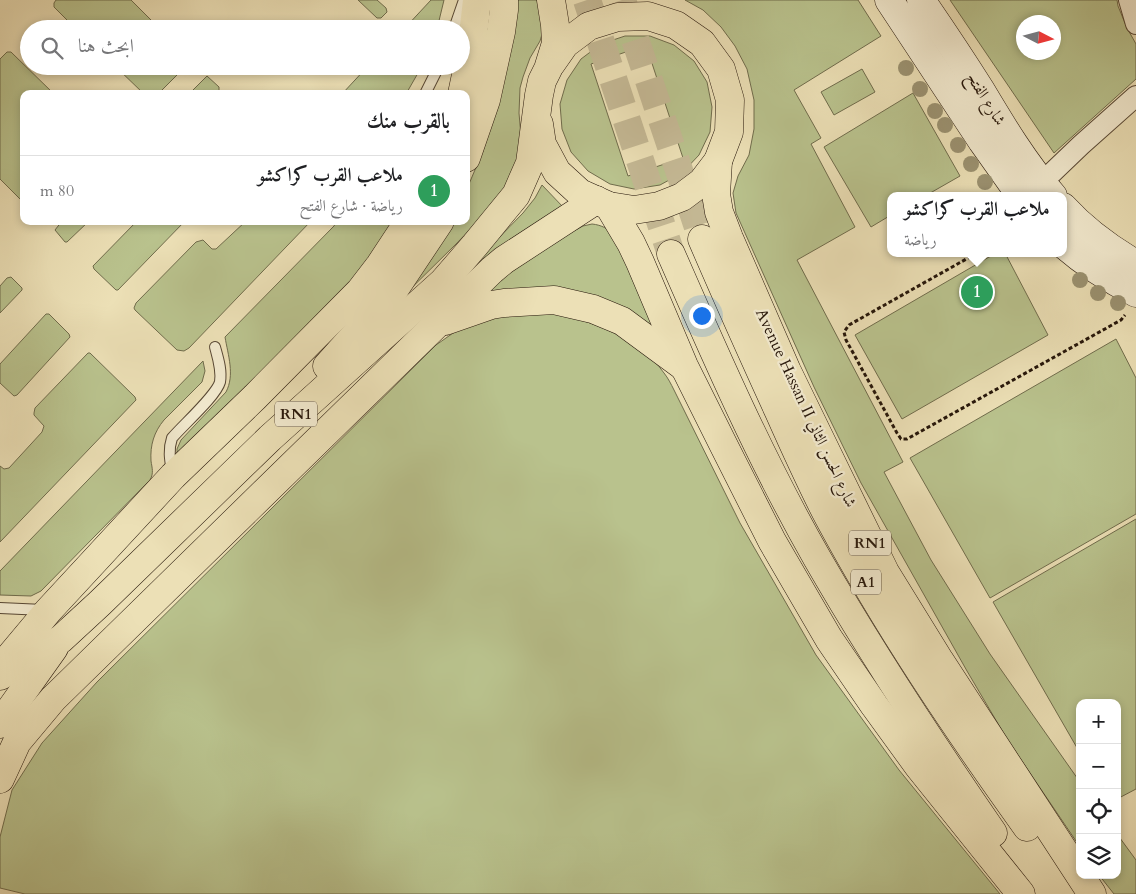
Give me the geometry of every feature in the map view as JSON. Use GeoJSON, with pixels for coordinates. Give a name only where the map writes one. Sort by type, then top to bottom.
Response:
{"type":"FeatureCollection","features":[{"type":"Feature","properties":{"kind":"highway"},"geometry":{"type":"LineString","coordinates":[[470,56],[477,0]]}},
{"type":"Feature","properties":{"kind":"highway"},"geometry":{"type":"LineString","coordinates":[[470,146],[486,100],[501,32],[504,0]]}},
{"type":"Feature","properties":{"kind":"highway"},"geometry":{"type":"LineString","coordinates":[[548,69],[556,42],[551,0]]}},
{"type":"Feature","properties":{"kind":"highway"},"geometry":{"type":"LineString","coordinates":[[657,0],[676,25]]}},
{"type":"Feature","properties":{"kind":"highway"},"geometry":{"type":"LineString","coordinates":[[618,16],[648,16],[676,25],[702,43],[721,69],[730,100],[729,132],[718,161],[702,182],[682,197],[659,206],[634,210],[602,203],[580,193],[557,172],[542,144],[537,113],[542,81],[548,69],[565,44],[589,26],[618,16]]}},
{"type":"Feature","properties":{"kind":"highway"},"geometry":{"type":"LineString","coordinates":[[463,90],[467,75]]}},
{"type":"Feature","properties":{"kind":"highway","name":"RN1"},"geometry":{"type":"LineString","coordinates":[[0,676],[61,639],[270,438],[443,282],[516,195],[530,163],[537,113]]}},
{"type":"Feature","properties":{"kind":"highway","name":"Avenue Hassan II شارع الحسن الثاني"},"geometry":{"type":"LineString","coordinates":[[718,161],[716,194],[718,212],[787,371],[885,572],[940,661],[1092,894]]}},
{"type":"Feature","properties":{"kind":"highway"},"geometry":{"type":"LineString","coordinates":[[0,779],[17,742],[53,699],[492,270],[504,260],[602,203]]}},
{"type":"Feature","properties":{"kind":"highway"},"geometry":{"type":"LineString","coordinates":[[602,203],[630,243],[640,262],[684,366],[772,541],[829,639],[919,767],[1021,894]]}},
{"type":"Feature","properties":{"kind":"highway"},"geometry":{"type":"LineString","coordinates":[[0,669],[48,611],[173,476],[255,397],[360,291],[380,265],[405,225]]}},
{"type":"Feature","properties":{"kind":"highway"},"geometry":{"type":"LineString","coordinates":[[270,438],[334,358],[390,296],[437,225]]}},
{"type":"Feature","properties":{"kind":"highway","name":"A1"},"geometry":{"type":"LineString","coordinates":[[702,239],[793,443],[829,517],[861,574],[901,642],[1005,796],[1053,864],[1081,894]]}},
{"type":"Feature","properties":{"kind":"highway","name":"A1"},"geometry":{"type":"LineString","coordinates":[[671,254],[722,371],[774,478],[817,557],[872,650],[936,749],[1035,894]]}},
{"type":"Feature","properties":{"kind":"highway"},"geometry":{"type":"LineString","coordinates":[[438,324],[491,305],[554,300],[594,309],[622,321],[684,366]]}},
{"type":"Feature","properties":{"kind":"highway"},"geometry":{"type":"LineString","coordinates":[[0,724],[61,639]]}},
{"type":"Feature","properties":{"kind":"street","name":"شارع الفتح"},"geometry":{"type":"LineString","coordinates":[[888,0],[982,141],[1036,192]]}},
{"type":"Feature","properties":{"kind":"street","name":"شارع الفتح"},"geometry":{"type":"LineString","coordinates":[[921,0],[958,54],[1006,132],[1036,192]]}},
{"type":"Feature","properties":{"kind":"street"},"geometry":{"type":"LineString","coordinates":[[1129,0],[1136,24]]}},
{"type":"Feature","properties":{"kind":"street"},"geometry":{"type":"LineString","coordinates":[[1036,192],[1081,145],[1136,96]]}},
{"type":"Feature","properties":{"kind":"street"},"geometry":{"type":"LineString","coordinates":[[1067,211],[1090,232],[1136,264]]}},
{"type":"Feature","properties":{"kind":"street"},"geometry":{"type":"LineString","coordinates":[[1067,247],[1112,280],[1131,303]]}},
{"type":"Feature","properties":{"kind":"lane"},"geometry":{"type":"LineString","coordinates":[[457,20],[464,0]]}},
{"type":"Feature","properties":{"kind":"lane"},"geometry":{"type":"LineString","coordinates":[[427,90],[435,75]]}},
{"type":"Feature","properties":{"kind":"lane"},"geometry":{"type":"LineString","coordinates":[[173,476],[169,452],[172,438],[215,393],[220,382],[220,368],[215,347]]}},
{"type":"Feature","properties":{"kind":"lane"},"geometry":{"type":"LineString","coordinates":[[0,608],[48,611]]}},
{"type":"Feature","properties":{"kind":"path"},"geometry":{"type":"LineString","coordinates":[[970,257],[849,325],[844,332],[846,340],[901,439],[907,439],[924,430],[1121,320],[1131,303]]}},
{"type":"Feature","properties":{"kind":"green space"},"geometry":{"type":"Polygon","coordinates":[[[56,0],[131,0],[151,20],[67,20],[54,7],[56,0]]]}},
{"type":"Feature","properties":{"kind":"green space"},"geometry":{"type":"Polygon","coordinates":[[[358,0],[377,0],[386,8],[387,12],[381,18],[377,18],[358,0]]]}},
{"type":"Feature","properties":{"kind":"green space"},"geometry":{"type":"Polygon","coordinates":[[[431,0],[444,0],[439,20],[412,20],[431,0]]]}},
{"type":"Feature","properties":{"kind":"green space"},"geometry":{"type":"Polygon","coordinates":[[[515,0],[537,0],[542,14],[543,31],[540,41],[530,58],[520,88],[519,113],[522,148],[507,191],[375,324],[448,225],[470,225],[470,182],[483,151],[496,110],[515,0]]]}},
{"type":"Feature","properties":{"kind":"green space"},"geometry":{"type":"Polygon","coordinates":[[[685,0],[858,0],[881,36],[794,90],[821,138],[811,144],[855,227],[797,260],[903,462],[884,472],[931,560],[990,654],[1076,776],[1076,841],[1007,739],[967,671],[861,483],[814,387],[736,213],[733,193],[738,176],[749,155],[754,129],[754,100],[747,69],[735,46],[721,27],[703,10],[685,0]]]}},
{"type":"Feature","properties":{"kind":"green space"},"geometry":{"type":"Polygon","coordinates":[[[950,0],[1117,0],[1127,28],[1136,44],[1136,79],[1054,153],[950,0]]]}},
{"type":"Feature","properties":{"kind":"green space"},"geometry":{"type":"Polygon","coordinates":[[[625,36],[650,36],[674,45],[694,61],[707,82],[712,107],[710,132],[699,155],[682,173],[660,185],[634,189],[610,184],[588,171],[571,152],[562,129],[560,104],[567,80],[581,59],[601,44],[625,36]],[[646,45],[591,64],[628,176],[683,158],[646,45]]]}},
{"type":"Feature","properties":{"kind":"green space"},"geometry":{"type":"Polygon","coordinates":[[[7,52],[11,52],[20,61],[20,75],[35,75],[50,90],[20,90],[20,199],[0,179],[0,59],[7,52]]]}},
{"type":"Feature","properties":{"kind":"green space"},"geometry":{"type":"Polygon","coordinates":[[[862,69],[875,92],[834,115],[821,92],[862,69]]]}},
{"type":"Feature","properties":{"kind":"green space"},"geometry":{"type":"Polygon","coordinates":[[[124,75],[177,75],[162,90],[140,90],[124,75]]]}},
{"type":"Feature","properties":{"kind":"green space"},"geometry":{"type":"Polygon","coordinates":[[[360,75],[417,75],[408,90],[346,90],[360,75]]]}},
{"type":"Feature","properties":{"kind":"green space"},"geometry":{"type":"Polygon","coordinates":[[[207,76],[219,87],[219,90],[193,90],[207,76]]]}},
{"type":"Feature","properties":{"kind":"green space"},"geometry":{"type":"Polygon","coordinates":[[[913,93],[960,176],[932,192],[887,192],[887,217],[871,227],[824,147],[913,93]]]}},
{"type":"Feature","properties":{"kind":"green space"},"geometry":{"type":"Polygon","coordinates":[[[542,185],[563,207],[480,263],[446,292],[523,213],[535,198],[542,185]]]}},
{"type":"Feature","properties":{"kind":"green space"},"geometry":{"type":"Polygon","coordinates":[[[59,225],[85,225],[67,242],[55,230],[59,225]]]}},
{"type":"Feature","properties":{"kind":"green space"},"geometry":{"type":"Polygon","coordinates":[[[133,225],[181,225],[118,290],[93,266],[133,225]]]}},
{"type":"Feature","properties":{"kind":"green space"},"geometry":{"type":"Polygon","coordinates":[[[242,225],[307,225],[189,348],[184,351],[177,350],[134,308],[136,303],[196,242],[203,240],[212,249],[216,249],[242,225]]]}},
{"type":"Feature","properties":{"kind":"green space"},"geometry":{"type":"Polygon","coordinates":[[[393,225],[335,304],[177,454],[181,440],[226,392],[229,385],[229,358],[225,337],[334,226],[393,225]]]}},
{"type":"Feature","properties":{"kind":"green space"},"geometry":{"type":"Polygon","coordinates":[[[599,225],[616,235],[657,337],[624,313],[477,300],[497,281],[568,234],[583,226],[599,225]]]}},
{"type":"Feature","properties":{"kind":"green space"},"geometry":{"type":"Polygon","coordinates":[[[989,257],[1007,257],[1048,335],[902,419],[855,335],[989,257]]]}},
{"type":"Feature","properties":{"kind":"green space"},"geometry":{"type":"Polygon","coordinates":[[[11,277],[22,290],[0,313],[0,286],[7,278],[11,277]]]}},
{"type":"Feature","properties":{"kind":"green space"},"geometry":{"type":"Polygon","coordinates":[[[558,313],[588,322],[616,334],[642,350],[664,373],[740,523],[816,655],[899,770],[1000,894],[25,894],[0,888],[0,837],[12,790],[42,743],[97,682],[436,345],[466,324],[500,314],[558,313]]]}},
{"type":"Feature","properties":{"kind":"green space"},"geometry":{"type":"Polygon","coordinates":[[[46,314],[49,314],[70,337],[14,396],[0,383],[0,364],[46,314]]]}},
{"type":"Feature","properties":{"kind":"green space"},"geometry":{"type":"Polygon","coordinates":[[[1116,339],[1136,378],[1136,514],[990,598],[910,458],[1116,339]]]}},
{"type":"Feature","properties":{"kind":"green space"},"geometry":{"type":"Polygon","coordinates":[[[88,353],[136,400],[0,542],[0,466],[4,469],[9,468],[42,432],[44,426],[34,415],[35,408],[88,353]]]}},
{"type":"Feature","properties":{"kind":"green space"},"geometry":{"type":"Polygon","coordinates":[[[203,361],[205,371],[202,382],[164,420],[155,434],[151,450],[152,473],[150,480],[41,591],[31,596],[0,595],[0,571],[203,361]]]}},
{"type":"Feature","properties":{"kind":"green space"},"geometry":{"type":"Polygon","coordinates":[[[1136,519],[1136,789],[1121,797],[1121,699],[1076,699],[1076,746],[993,602],[1136,519]]]}},
{"type":"Feature","properties":{"kind":"green space"},"geometry":{"type":"Polygon","coordinates":[[[1121,839],[1136,860],[1136,894],[1114,894],[1102,879],[1121,879],[1121,839]]]}},
{"type":"Feature","properties":{"kind":"tunnel"},"geometry":{"type":"LineString","coordinates":[[587,0],[671,254]]}},
{"type":"Feature","properties":{"kind":"tunnel"},"geometry":{"type":"LineString","coordinates":[[622,0],[702,239]]}},
{"type":"Feature","properties":{"kind":"place","name":"ملاعب القرب كراكشو"},"geometry":{"type":"Point","coordinates":[977,292]}}]}
